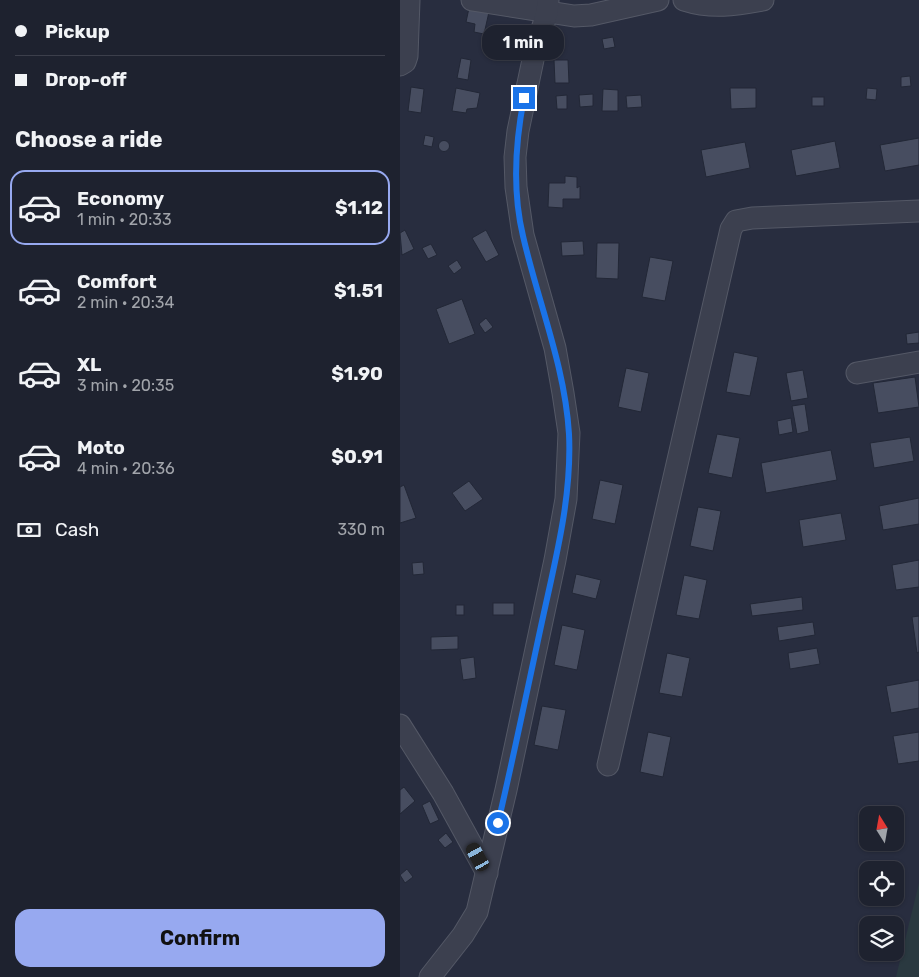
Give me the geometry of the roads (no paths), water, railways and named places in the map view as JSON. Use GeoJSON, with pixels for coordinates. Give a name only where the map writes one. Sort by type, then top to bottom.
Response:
{"type":"FeatureCollection","features":[{"type":"Feature","properties":{"kind":"street"},"geometry":{"type":"LineString","coordinates":[[400,65],[406,62],[407,56],[409,0]]}},
{"type":"Feature","properties":{"kind":"street"},"geometry":{"type":"LineString","coordinates":[[472,0],[547,6],[591,15],[658,0]]}},
{"type":"Feature","properties":{"kind":"street"},"geometry":{"type":"LineString","coordinates":[[684,0],[706,6],[726,6],[763,0]]}},
{"type":"Feature","properties":{"kind":"street"},"geometry":{"type":"LineString","coordinates":[[430,977],[454,948],[476,912],[487,873],[555,560],[569,465],[569,432],[555,348],[522,235],[516,187],[515,157],[522,106],[547,6]]}},
{"type":"Feature","properties":{"kind":"street"},"geometry":{"type":"LineString","coordinates":[[608,765],[731,229],[736,222],[752,218],[919,211]]}},
{"type":"Feature","properties":{"kind":"street"},"geometry":{"type":"LineString","coordinates":[[857,373],[919,362]]}},
{"type":"Feature","properties":{"kind":"street"},"geometry":{"type":"LineString","coordinates":[[400,725],[443,793],[487,873]]}}]}
